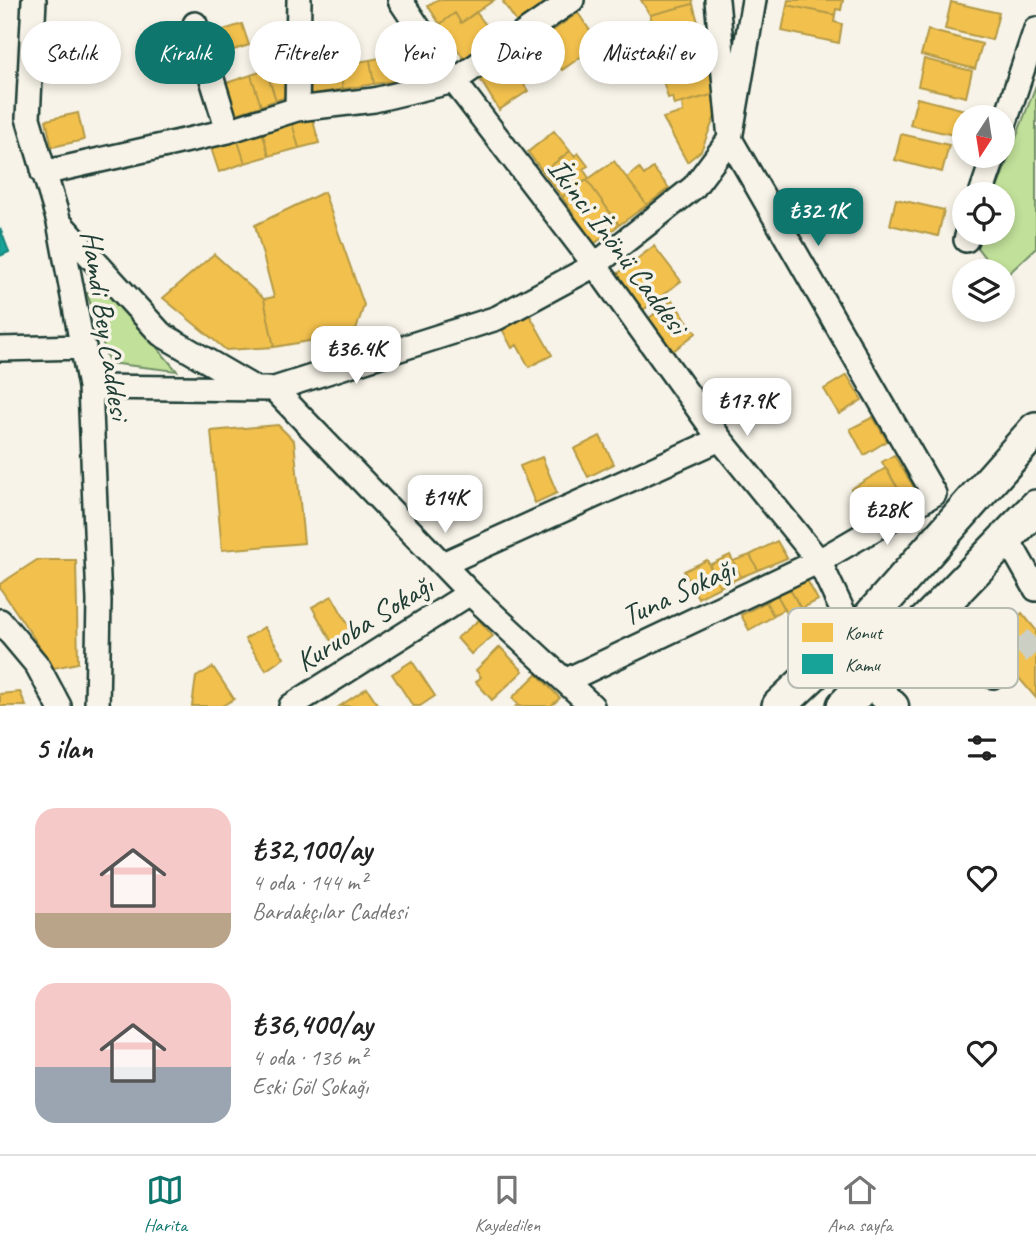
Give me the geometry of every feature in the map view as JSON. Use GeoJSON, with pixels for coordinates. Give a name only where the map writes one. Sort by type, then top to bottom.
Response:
{"type":"FeatureCollection","features":[{"type":"Feature","properties":{"kind":"highway"},"geometry":{"type":"LineString","coordinates":[[878,608],[1036,429]]}},
{"type":"Feature","properties":{"kind":"highway"},"geometry":{"type":"LineString","coordinates":[[941,608],[1036,507]]}},
{"type":"Feature","properties":{"kind":"highway"},"geometry":{"type":"LineString","coordinates":[[779,706],[798,688]]}},
{"type":"Feature","properties":{"kind":"highway"},"geometry":{"type":"LineString","coordinates":[[844,706],[862,688]]}},
{"type":"Feature","properties":{"kind":"main road"},"geometry":{"type":"LineString","coordinates":[[876,688],[894,706]]}},
{"type":"Feature","properties":{"kind":"street","name":"Hamdi Bey Caddesi"},"geometry":{"type":"LineString","coordinates":[[34,0],[28,118],[59,222],[90,387],[99,601],[97,706]]}},
{"type":"Feature","properties":{"kind":"street"},"geometry":{"type":"LineString","coordinates":[[298,109],[299,0]]}},
{"type":"Feature","properties":{"kind":"street","name":"İkinci İnönü Caddesi"},"geometry":{"type":"LineString","coordinates":[[400,0],[414,21]]}},
{"type":"Feature","properties":{"kind":"street"},"geometry":{"type":"LineString","coordinates":[[457,79],[572,0]]}},
{"type":"Feature","properties":{"kind":"street"},"geometry":{"type":"LineString","coordinates":[[717,0],[730,139]]}},
{"type":"Feature","properties":{"kind":"street"},"geometry":{"type":"LineString","coordinates":[[90,387],[266,389],[497,318],[596,265],[694,187],[730,139],[754,0]]}},
{"type":"Feature","properties":{"kind":"street"},"geometry":{"type":"LineString","coordinates":[[1011,105],[1036,29]]}},
{"type":"Feature","properties":{"kind":"street"},"geometry":{"type":"LineString","coordinates":[[214,84],[228,131]]}},
{"type":"Feature","properties":{"kind":"street"},"geometry":{"type":"LineString","coordinates":[[43,173],[228,131],[298,109],[374,100],[441,84]]}},
{"type":"Feature","properties":{"kind":"street","name":"İkinci İnönü Caddesi"},"geometry":{"type":"LineString","coordinates":[[456,84],[596,265],[720,439],[819,561],[841,608]]}},
{"type":"Feature","properties":{"kind":"street","name":"Tuna Sokağı"},"geometry":{"type":"LineString","coordinates":[[565,681],[819,561],[934,494],[730,139]]}},
{"type":"Feature","properties":{"kind":"street"},"geometry":{"type":"LineString","coordinates":[[59,222],[162,334],[266,389],[470,593],[592,706]]}},
{"type":"Feature","properties":{"kind":"street"},"geometry":{"type":"LineString","coordinates":[[0,349],[84,347]]}},
{"type":"Feature","properties":{"kind":"street"},"geometry":{"type":"LineString","coordinates":[[443,564],[720,439]]}},
{"type":"Feature","properties":{"kind":"street"},"geometry":{"type":"LineString","coordinates":[[1007,538],[1036,589]]}},
{"type":"Feature","properties":{"kind":"street","name":"Kuruoba Sokağı"},"geometry":{"type":"LineString","coordinates":[[291,706],[470,593]]}},
{"type":"Feature","properties":{"kind":"street"},"geometry":{"type":"LineString","coordinates":[[0,621],[37,665],[59,706]]}},
{"type":"Feature","properties":{"kind":"green space"},"geometry":{"type":"Polygon","coordinates":[[[1036,85],[1036,248],[1015,268],[1015,259],[986,259],[976,246],[1015,245],[1015,182],[1000,182],[1005,168],[1015,168],[1015,141],[1036,85]]]}},
{"type":"Feature","properties":{"kind":"green space"},"geometry":{"type":"Polygon","coordinates":[[[109,291],[177,371],[109,363],[87,293],[109,291]]]}},
{"type":"Feature","properties":{"kind":"building: Konut"},"geometry":{"type":"Polygon","coordinates":[[[437,0],[494,0],[461,23],[455,13],[444,21],[438,21],[428,6],[437,0]]]}},
{"type":"Feature","properties":{"kind":"building: Konut"},"geometry":{"type":"Polygon","coordinates":[[[554,0],[522,21],[516,21],[503,2],[554,0]]]}},
{"type":"Feature","properties":{"kind":"building: Konut"},"geometry":{"type":"Polygon","coordinates":[[[641,0],[692,0],[693,4],[650,15],[641,0]]]}},
{"type":"Feature","properties":{"kind":"building: Konut"},"geometry":{"type":"Polygon","coordinates":[[[788,0],[843,0],[841,10],[836,9],[835,15],[787,5],[788,0]]]}},
{"type":"Feature","properties":{"kind":"building: Konut"},"geometry":{"type":"Polygon","coordinates":[[[951,2],[999,13],[992,40],[945,29],[951,2]]]}},
{"type":"Feature","properties":{"kind":"building: Konut"},"geometry":{"type":"Polygon","coordinates":[[[693,4],[698,21],[652,21],[650,15],[693,4]]]}},
{"type":"Feature","properties":{"kind":"building: Konut"},"geometry":{"type":"Polygon","coordinates":[[[787,5],[835,15],[834,22],[842,24],[839,43],[782,31],[787,5]]]}},
{"type":"Feature","properties":{"kind":"building: Konut"},"geometry":{"type":"Polygon","coordinates":[[[476,12],[483,21],[471,21],[471,54],[464,59],[457,49],[457,21],[444,21],[455,13],[461,23],[476,12]]]}},
{"type":"Feature","properties":{"kind":"building: Konut"},"geometry":{"type":"Polygon","coordinates":[[[578,13],[583,21],[579,21],[579,58],[565,68],[565,22],[578,13]]]}},
{"type":"Feature","properties":{"kind":"building: Konut"},"geometry":{"type":"Polygon","coordinates":[[[242,24],[249,45],[235,50],[235,26],[242,24]]]}},
{"type":"Feature","properties":{"kind":"building: Konut"},"geometry":{"type":"Polygon","coordinates":[[[928,30],[982,44],[975,69],[921,55],[928,30]]]}},
{"type":"Feature","properties":{"kind":"building: Konut"},"geometry":{"type":"Polygon","coordinates":[[[375,59],[375,84],[374,84],[370,60],[375,59]]]}},
{"type":"Feature","properties":{"kind":"building: Konut"},"geometry":{"type":"Polygon","coordinates":[[[924,59],[972,71],[966,97],[918,86],[924,59]]]}},
{"type":"Feature","properties":{"kind":"building: Konut"},"geometry":{"type":"Polygon","coordinates":[[[370,60],[374,84],[343,89],[342,84],[361,84],[361,61],[370,60]]]}},
{"type":"Feature","properties":{"kind":"building: Konut"},"geometry":{"type":"Polygon","coordinates":[[[249,76],[249,84],[254,84],[261,106],[230,116],[220,85],[235,84],[235,80],[249,76]]]}},
{"type":"Feature","properties":{"kind":"building: Konut"},"geometry":{"type":"Polygon","coordinates":[[[254,84],[271,84],[276,100],[261,106],[254,84]]]}},
{"type":"Feature","properties":{"kind":"building: Konut"},"geometry":{"type":"Polygon","coordinates":[[[270,84],[286,84],[287,97],[276,100],[270,84]]]}},
{"type":"Feature","properties":{"kind":"building: Konut"},"geometry":{"type":"Polygon","coordinates":[[[309,84],[342,84],[343,89],[311,95],[309,84]]]}},
{"type":"Feature","properties":{"kind":"building: Konut"},"geometry":{"type":"Polygon","coordinates":[[[483,84],[524,84],[528,91],[499,110],[483,84]]]}},
{"type":"Feature","properties":{"kind":"building: Konut"},"geometry":{"type":"Polygon","coordinates":[[[664,84],[713,84],[715,94],[674,105],[672,97],[668,98],[664,84]]]}},
{"type":"Feature","properties":{"kind":"building: Konut"},"geometry":{"type":"Polygon","coordinates":[[[715,94],[715,116],[701,151],[687,162],[663,118],[683,112],[682,103],[715,94]]]}},
{"type":"Feature","properties":{"kind":"building: Konut"},"geometry":{"type":"Polygon","coordinates":[[[917,98],[952,107],[952,135],[910,125],[917,98]]]}},
{"type":"Feature","properties":{"kind":"building: Konut"},"geometry":{"type":"Polygon","coordinates":[[[78,113],[84,140],[52,147],[46,120],[78,113]]]}},
{"type":"Feature","properties":{"kind":"building: Konut"},"geometry":{"type":"Polygon","coordinates":[[[312,117],[319,143],[299,148],[292,123],[312,117]]]}},
{"type":"Feature","properties":{"kind":"building: Konut"},"geometry":{"type":"Polygon","coordinates":[[[292,123],[299,148],[269,156],[262,131],[292,123]]]}},
{"type":"Feature","properties":{"kind":"building: Konut"},"geometry":{"type":"Polygon","coordinates":[[[262,131],[269,156],[245,163],[237,138],[262,131]]]}},
{"type":"Feature","properties":{"kind":"building: Konut"},"geometry":{"type":"Polygon","coordinates":[[[554,131],[570,151],[543,172],[528,152],[554,131]]]}},
{"type":"Feature","properties":{"kind":"building: Konut"},"geometry":{"type":"Polygon","coordinates":[[[901,134],[949,145],[942,172],[895,160],[901,134]]]}},
{"type":"Feature","properties":{"kind":"building: Konut"},"geometry":{"type":"Polygon","coordinates":[[[237,138],[245,163],[219,172],[210,145],[237,138]]]}},
{"type":"Feature","properties":{"kind":"building: Konut"},"geometry":{"type":"Polygon","coordinates":[[[570,151],[575,156],[578,153],[588,166],[583,169],[589,178],[562,197],[543,172],[570,151]]]}},
{"type":"Feature","properties":{"kind":"building: Konut"},"geometry":{"type":"Polygon","coordinates":[[[614,161],[647,205],[619,225],[587,180],[614,161]]]}},
{"type":"Feature","properties":{"kind":"building: Konut"},"geometry":{"type":"Polygon","coordinates":[[[639,168],[644,175],[653,168],[669,188],[647,205],[627,178],[639,168]]]}},
{"type":"Feature","properties":{"kind":"building: Konut"},"geometry":{"type":"Polygon","coordinates":[[[587,180],[619,225],[594,244],[562,197],[587,180]]]}},
{"type":"Feature","properties":{"kind":"building: Konut"},"geometry":{"type":"Polygon","coordinates":[[[324,192],[364,305],[355,333],[274,347],[264,299],[274,297],[255,225],[324,192]]]}},
{"type":"Feature","properties":{"kind":"building: Konut"},"geometry":{"type":"Polygon","coordinates":[[[896,199],[944,210],[938,236],[890,225],[896,199]]]}},
{"type":"Feature","properties":{"kind":"building: Konut"},"geometry":{"type":"Polygon","coordinates":[[[654,246],[681,281],[643,310],[616,275],[654,246]]]}},
{"type":"Feature","properties":{"kind":"building: Konut"},"geometry":{"type":"Polygon","coordinates":[[[214,254],[264,299],[274,347],[226,350],[163,298],[214,254]]]}},
{"type":"Feature","properties":{"kind":"building: Konut"},"geometry":{"type":"Polygon","coordinates":[[[672,300],[696,333],[673,351],[648,319],[672,300]]]}},
{"type":"Feature","properties":{"kind":"building: Konut"},"geometry":{"type":"Polygon","coordinates":[[[528,312],[552,355],[529,367],[517,345],[512,348],[501,327],[528,312]]]}},
{"type":"Feature","properties":{"kind":"building: Konut"},"geometry":{"type":"Polygon","coordinates":[[[847,375],[862,400],[839,414],[824,389],[847,375]]]}},
{"type":"Feature","properties":{"kind":"building: Konut"},"geometry":{"type":"Polygon","coordinates":[[[873,417],[887,441],[864,455],[850,429],[873,417]]]}},
{"type":"Feature","properties":{"kind":"building: Konut"},"geometry":{"type":"Polygon","coordinates":[[[278,425],[294,441],[304,543],[222,550],[211,431],[278,425]]]}},
{"type":"Feature","properties":{"kind":"building: Konut"},"geometry":{"type":"Polygon","coordinates":[[[600,436],[614,464],[588,477],[574,449],[600,436]]]}},
{"type":"Feature","properties":{"kind":"building: Konut"},"geometry":{"type":"Polygon","coordinates":[[[894,455],[915,489],[903,497],[882,462],[894,455]]]}},
{"type":"Feature","properties":{"kind":"building: Konut"},"geometry":{"type":"Polygon","coordinates":[[[542,457],[557,493],[535,503],[520,466],[542,457]]]}},
{"type":"Feature","properties":{"kind":"building: Konut"},"geometry":{"type":"Polygon","coordinates":[[[886,468],[903,497],[869,518],[851,489],[886,468]]]}},
{"type":"Feature","properties":{"kind":"building: Konut"},"geometry":{"type":"Polygon","coordinates":[[[777,541],[787,558],[758,570],[750,555],[777,541]]]}},
{"type":"Feature","properties":{"kind":"building: Konut"},"geometry":{"type":"Polygon","coordinates":[[[730,555],[741,577],[720,587],[709,565],[730,555]]]}},
{"type":"Feature","properties":{"kind":"building: Konut"},"geometry":{"type":"Polygon","coordinates":[[[750,555],[758,570],[741,577],[733,561],[750,555]]]}},
{"type":"Feature","properties":{"kind":"building: Konut"},"geometry":{"type":"Polygon","coordinates":[[[37,560],[76,560],[78,663],[54,668],[0,588],[0,584],[37,560]]]}},
{"type":"Feature","properties":{"kind":"building: Konut"},"geometry":{"type":"Polygon","coordinates":[[[707,560],[720,587],[698,598],[684,571],[707,560]]]}},
{"type":"Feature","properties":{"kind":"building: Konut"},"geometry":{"type":"Polygon","coordinates":[[[807,580],[818,600],[800,608],[790,589],[807,580]]]}},
{"type":"Feature","properties":{"kind":"building: Konut"},"geometry":{"type":"Polygon","coordinates":[[[790,589],[800,608],[788,608],[788,615],[777,595],[790,589]]]}},
{"type":"Feature","properties":{"kind":"building: Konut"},"geometry":{"type":"Polygon","coordinates":[[[777,595],[785,609],[773,615],[766,602],[777,595]]]}},
{"type":"Feature","properties":{"kind":"building: Konut"},"geometry":{"type":"Polygon","coordinates":[[[332,596],[354,635],[334,646],[312,607],[332,596]]]}},
{"type":"Feature","properties":{"kind":"building: Konut"},"geometry":{"type":"Polygon","coordinates":[[[766,602],[774,616],[749,630],[741,615],[766,602]]]}},
{"type":"Feature","properties":{"kind":"building: Konut"},"geometry":{"type":"Polygon","coordinates":[[[1022,613],[1036,630],[1036,698],[1018,677],[1018,616],[1022,613]]]}},
{"type":"Feature","properties":{"kind":"building: Konut"},"geometry":{"type":"Polygon","coordinates":[[[479,620],[493,636],[471,654],[457,638],[479,620]]]}},
{"type":"Feature","properties":{"kind":"building: Konut"},"geometry":{"type":"Polygon","coordinates":[[[264,627],[284,658],[266,670],[245,639],[264,627]]]}},
{"type":"Feature","properties":{"kind":"building: Konut"},"geometry":{"type":"Polygon","coordinates":[[[500,647],[523,671],[492,700],[476,682],[481,677],[476,670],[500,647]]]}},
{"type":"Feature","properties":{"kind":"building: Konut"},"geometry":{"type":"Polygon","coordinates":[[[412,661],[435,696],[420,706],[413,706],[392,674],[412,661]]]}},
{"type":"Feature","properties":{"kind":"building: Konut"},"geometry":{"type":"Polygon","coordinates":[[[213,667],[234,699],[222,706],[192,706],[196,677],[213,667]]]}},
{"type":"Feature","properties":{"kind":"building: Konut"},"geometry":{"type":"Polygon","coordinates":[[[537,674],[560,698],[551,706],[516,706],[518,704],[512,698],[537,674]]]}},
{"type":"Feature","properties":{"kind":"building: Konut"},"geometry":{"type":"Polygon","coordinates":[[[367,688],[379,706],[340,706],[367,688]]]}},
{"type":"Feature","properties":{"kind":"building: Konut"},"geometry":{"type":"Polygon","coordinates":[[[20,692],[26,706],[0,706],[0,694],[20,692]]]}},
{"type":"Feature","properties":{"kind":"building: Kamu"},"geometry":{"type":"Polygon","coordinates":[[[0,228],[9,252],[0,256],[0,228]]]}},
{"type":"Feature","properties":{"kind":"tunnel"},"geometry":{"type":"LineString","coordinates":[[1018,654],[1036,638]]}}]}
